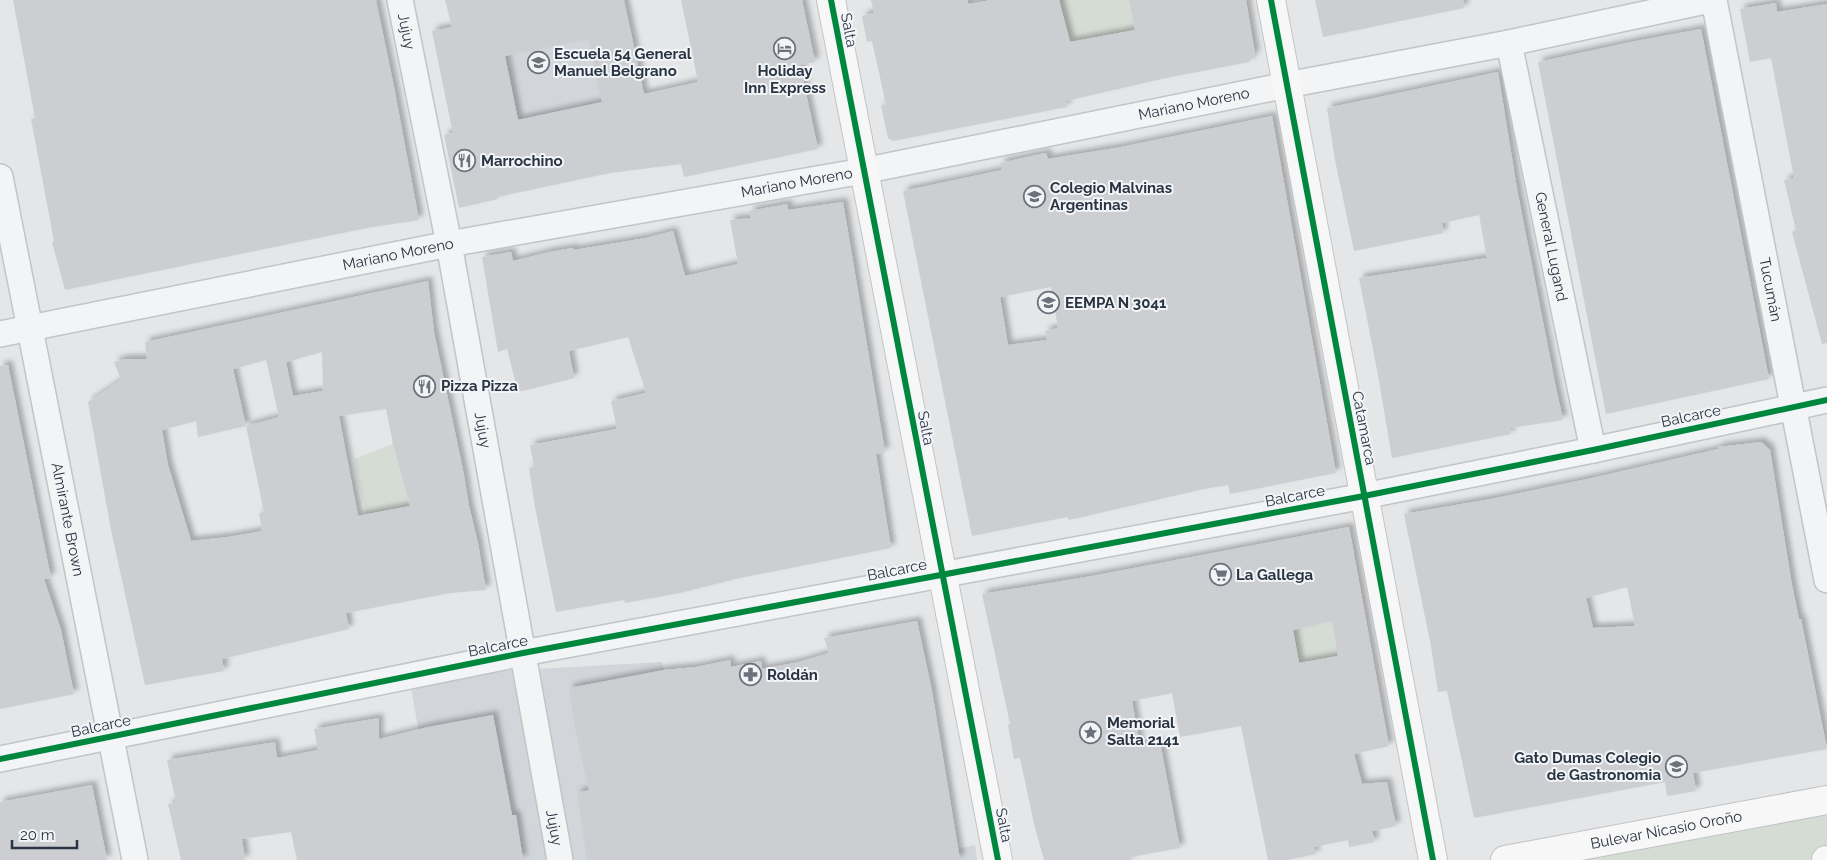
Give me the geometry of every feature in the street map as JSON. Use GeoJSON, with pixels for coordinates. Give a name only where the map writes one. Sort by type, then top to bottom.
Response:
{"type":"FeatureCollection","features":[{"type":"Feature","properties":{"kind":"main road","name":"Salta"},"geometry":{"type":"LineString","coordinates":[[831,0],[998,860]]}},
{"type":"Feature","properties":{"kind":"main road","name":"Catamarca"},"geometry":{"type":"LineString","coordinates":[[1271,0],[1433,860]]}},
{"type":"Feature","properties":{"kind":"main road","name":"Bulevar Nicasio Oroño"},"geometry":{"type":"LineString","coordinates":[[1505,860],[1827,800]]}},
{"type":"Feature","properties":{"kind":"street","name":"Jujuy"},"geometry":{"type":"LineString","coordinates":[[400,0],[449,244],[560,860]]}},
{"type":"Feature","properties":{"kind":"street","name":"Mariano Moreno"},"geometry":{"type":"LineString","coordinates":[[0,334],[449,244],[864,171],[1712,0]]}},
{"type":"Feature","properties":{"kind":"street","name":"Tucumán"},"geometry":{"type":"LineString","coordinates":[[1712,0],[1827,580]]}},
{"type":"Feature","properties":{"kind":"street","name":"General Lugand"},"geometry":{"type":"LineString","coordinates":[[1509,42],[1593,450]]}},
{"type":"Feature","properties":{"kind":"street","name":"Almirante Brown"},"geometry":{"type":"LineString","coordinates":[[0,177],[135,860]]}},
{"type":"Feature","properties":{"kind":"street","name":"Balcarce"},"geometry":{"type":"LineString","coordinates":[[0,759],[523,653],[1364,496],[1827,400]]}},
{"type":"Feature","properties":{"kind":"shaded area","name":"Escuela 54 General Manuel Belgrano"},"geometry":{"type":"Polygon","coordinates":[[[582,0],[624,0],[644,94],[453,133],[432,31],[582,0]]]}},
{"type":"Feature","properties":{"kind":"shaded area"},"geometry":{"type":"Polygon","coordinates":[[[1059,0],[1129,0],[1135,30],[1070,42],[1059,0]]]}},
{"type":"Feature","properties":{"kind":"shaded area"},"geometry":{"type":"Polygon","coordinates":[[[393,444],[410,506],[367,514],[359,487],[354,459],[393,444]]]}},
{"type":"Feature","properties":{"kind":"shaded area"},"geometry":{"type":"Polygon","coordinates":[[[1332,621],[1338,656],[1299,663],[1293,630],[1332,621]]]}},
{"type":"Feature","properties":{"kind":"shaded area"},"geometry":{"type":"Polygon","coordinates":[[[662,662],[702,860],[441,860],[409,676],[662,662]]]}},
{"type":"Feature","properties":{"kind":"shaded area"},"geometry":{"type":"Polygon","coordinates":[[[1827,800],[1827,860],[1505,860],[1827,800]]]}},
{"type":"Feature","properties":{"kind":"shaded area"},"geometry":{"type":"Polygon","coordinates":[[[975,845],[977,860],[905,860],[975,845]]]}},
{"type":"Feature","properties":{"kind":"building"},"geometry":{"type":"Polygon","coordinates":[[[13,0],[376,0],[419,220],[367,228],[65,290],[52,242],[54,241],[31,119],[35,118],[13,0]]]}},
{"type":"Feature","properties":{"kind":"building"},"geometry":{"type":"Polygon","coordinates":[[[445,0],[624,0],[644,94],[698,82],[681,0],[802,0],[815,62],[800,65],[818,149],[684,177],[681,164],[610,173],[497,197],[498,199],[459,208],[444,135],[453,133],[432,31],[452,27],[445,0]],[[588,39],[505,56],[518,120],[602,102],[588,39]]]}},
{"type":"Feature","properties":{"kind":"building"},"geometry":{"type":"Polygon","coordinates":[[[871,0],[968,0],[968,4],[992,0],[1059,0],[1070,42],[1135,30],[1129,0],[1246,0],[1255,54],[1249,62],[1166,78],[1066,101],[1067,107],[893,141],[888,138],[881,105],[886,104],[872,41],[867,42],[862,16],[874,13],[871,0]]]}},
{"type":"Feature","properties":{"kind":"building"},"geometry":{"type":"Polygon","coordinates":[[[1315,0],[1463,0],[1464,8],[1323,37],[1315,0]]]}},
{"type":"Feature","properties":{"kind":"building"},"geometry":{"type":"Polygon","coordinates":[[[1776,3],[1777,12],[1827,4],[1827,343],[1822,344],[1792,232],[1796,230],[1784,180],[1794,178],[1771,58],[1750,62],[1740,9],[1776,3]]]}},
{"type":"Feature","properties":{"kind":"building"},"geometry":{"type":"Polygon","coordinates":[[[1701,29],[1769,379],[1606,414],[1538,62],[1701,29]]]}},
{"type":"Feature","properties":{"kind":"building"},"geometry":{"type":"Polygon","coordinates":[[[1498,72],[1517,189],[1563,420],[1510,428],[1511,434],[1392,458],[1359,278],[1487,258],[1479,215],[1442,223],[1443,233],[1354,251],[1335,160],[1327,108],[1498,72]]]}},
{"type":"Feature","properties":{"kind":"building"},"geometry":{"type":"Polygon","coordinates":[[[1272,116],[1336,473],[1230,494],[1228,485],[1204,489],[1069,520],[1067,517],[972,536],[903,191],[1002,170],[1000,163],[1046,153],[1048,159],[1121,147],[1272,116]],[[1051,287],[1000,297],[1008,345],[1047,340],[1045,331],[1058,328],[1051,287]]]}},
{"type":"Feature","properties":{"kind":"building"},"geometry":{"type":"Polygon","coordinates":[[[843,202],[885,452],[876,454],[891,548],[740,578],[680,593],[625,603],[624,600],[556,612],[535,507],[529,468],[534,467],[530,445],[617,429],[611,401],[646,393],[628,337],[569,351],[574,378],[518,392],[507,349],[498,352],[482,257],[511,252],[513,261],[549,252],[573,248],[574,250],[646,238],[673,231],[685,276],[738,264],[730,220],[751,218],[749,211],[788,204],[788,210],[843,202]]]}},
{"type":"Feature","properties":{"kind":"building"},"geometry":{"type":"Polygon","coordinates":[[[428,281],[434,332],[486,590],[450,593],[346,613],[349,629],[222,659],[224,671],[145,685],[111,530],[88,402],[121,380],[114,362],[126,359],[147,359],[145,342],[428,281]],[[322,352],[286,362],[293,396],[323,391],[322,352]],[[266,360],[233,369],[246,426],[279,417],[266,360]],[[386,409],[339,416],[358,516],[410,506],[393,444],[386,409]],[[196,421],[162,430],[168,465],[191,541],[262,531],[259,513],[264,512],[246,426],[198,437],[196,421]]]}},
{"type":"Feature","properties":{"kind":"building"},"geometry":{"type":"Polygon","coordinates":[[[8,365],[51,578],[44,579],[61,630],[74,694],[0,709],[0,366],[8,365]]]}},
{"type":"Feature","properties":{"kind":"building"},"geometry":{"type":"Polygon","coordinates":[[[1761,442],[1770,450],[1792,585],[1799,619],[1801,619],[1827,749],[1693,773],[1696,791],[1667,796],[1665,782],[1474,818],[1447,691],[1438,692],[1431,646],[1404,514],[1491,499],[1592,478],[1718,449],[1718,447],[1761,442]],[[1627,587],[1586,598],[1593,628],[1635,626],[1627,587]]]}},
{"type":"Feature","properties":{"kind":"building"},"geometry":{"type":"Polygon","coordinates":[[[1349,527],[1389,746],[1354,754],[1362,784],[1387,782],[1396,826],[1372,831],[1375,842],[1349,847],[1348,840],[1314,847],[1316,854],[1288,860],[1268,860],[1241,726],[1180,737],[1172,693],[1132,701],[1140,745],[1160,742],[1180,848],[1131,857],[1132,860],[1044,860],[1020,758],[1014,759],[1008,725],[1010,724],[982,594],[1092,576],[1349,527]],[[1332,621],[1293,630],[1299,663],[1338,656],[1332,621]]]}},
{"type":"Feature","properties":{"kind":"building"},"geometry":{"type":"Polygon","coordinates":[[[917,621],[932,691],[960,860],[587,860],[577,793],[589,790],[576,733],[569,688],[730,660],[731,667],[761,661],[762,669],[799,662],[829,653],[824,638],[917,621]]]}},
{"type":"Feature","properties":{"kind":"building"},"geometry":{"type":"Polygon","coordinates":[[[493,715],[512,815],[516,815],[523,860],[297,860],[291,832],[242,839],[245,860],[181,860],[168,804],[176,803],[167,760],[275,742],[277,758],[318,750],[314,729],[379,718],[379,739],[428,727],[493,715]]]}},
{"type":"Feature","properties":{"kind":"building"},"geometry":{"type":"Polygon","coordinates":[[[92,785],[107,860],[0,860],[0,802],[92,785]]]}},
{"type":"Feature","properties":{"kind":"cycle path"},"geometry":{"type":"LineString","coordinates":[[831,0],[998,860]]}},
{"type":"Feature","properties":{"kind":"cycle path"},"geometry":{"type":"LineString","coordinates":[[1271,0],[1433,860]]}},
{"type":"Feature","properties":{"kind":"cycle path"},"geometry":{"type":"LineString","coordinates":[[0,759],[523,653],[1364,496],[1827,400]]}},
{"type":"Feature","properties":{"kind":"place","name":"Holiday Inn Express"},"geometry":{"type":"Point","coordinates":[785,48]}},
{"type":"Feature","properties":{"kind":"place","name":"Escuela 54 General Manuel Belgrano"},"geometry":{"type":"Point","coordinates":[538,63]}},
{"type":"Feature","properties":{"kind":"place","name":"Marrochino"},"geometry":{"type":"Point","coordinates":[465,161]}},
{"type":"Feature","properties":{"kind":"place","name":"Colegio Malvinas Argentinas"},"geometry":{"type":"Point","coordinates":[1034,197]}},
{"type":"Feature","properties":{"kind":"place","name":"EEMPA N 3041"},"geometry":{"type":"Point","coordinates":[1049,303]}},
{"type":"Feature","properties":{"kind":"place","name":"Pizza Pizza"},"geometry":{"type":"Point","coordinates":[425,386]}},
{"type":"Feature","properties":{"kind":"place","name":"La Gallega"},"geometry":{"type":"Point","coordinates":[1220,575]}},
{"type":"Feature","properties":{"kind":"place","name":"Roldán"},"geometry":{"type":"Point","coordinates":[751,675]}},
{"type":"Feature","properties":{"kind":"place","name":"Memorial Salta 2141"},"geometry":{"type":"Point","coordinates":[1091,732]}},
{"type":"Feature","properties":{"kind":"place","name":"Gato Dumas Colegio de Gastronomia"},"geometry":{"type":"Point","coordinates":[1677,767]}}]}
